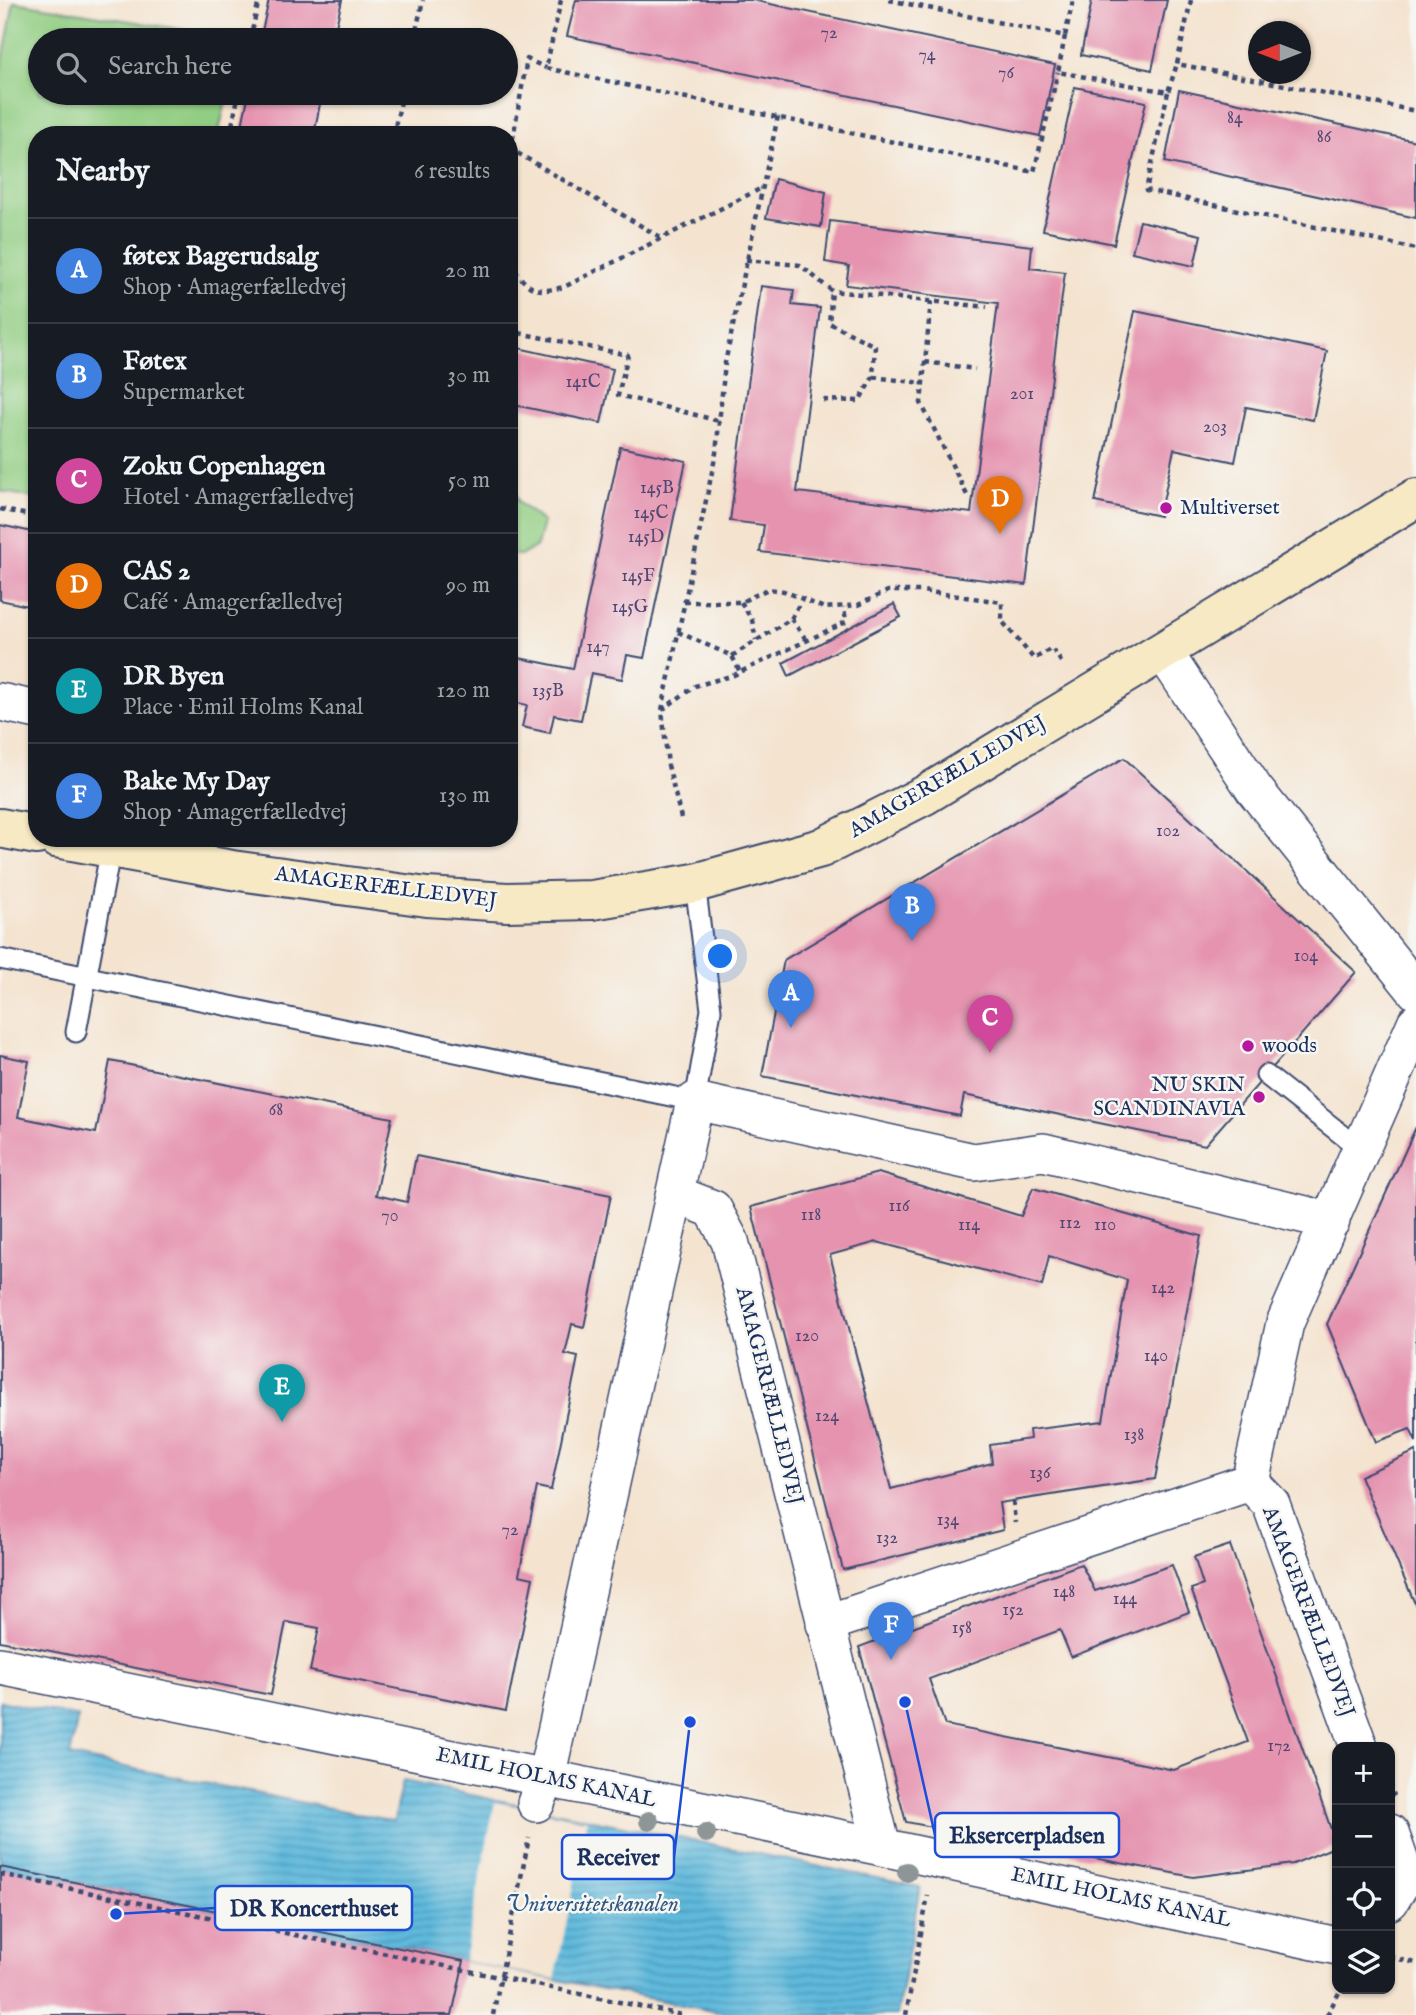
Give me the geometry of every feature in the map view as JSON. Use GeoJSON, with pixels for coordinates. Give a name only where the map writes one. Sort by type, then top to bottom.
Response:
{"type":"FeatureCollection","features":[{"type":"Feature","properties":{"kind":"street","name":"AMAGERFÆLLEDVEJ"},"geometry":{"type":"LineString","coordinates":[[106,847],[232,870],[427,897],[507,902],[592,900],[695,883],[821,848],[925,795],[1416,498]]}},
{"type":"Feature","properties":{"kind":"street"},"geometry":{"type":"LineString","coordinates":[[1164,651],[1261,799],[1416,991]]}},
{"type":"Feature","properties":{"kind":"street"},"geometry":{"type":"LineString","coordinates":[[0,702],[28,708]]}},
{"type":"Feature","properties":{"kind":"street"},"geometry":{"type":"LineString","coordinates":[[0,828],[28,833]]}},
{"type":"Feature","properties":{"kind":"street","name":"AMAGERFÆLLEDVEJ"},"geometry":{"type":"LineString","coordinates":[[1250,1482],[1285,1322],[1416,1023]]}},
{"type":"Feature","properties":{"kind":"street"},"geometry":{"type":"LineString","coordinates":[[541,1790],[677,1195],[695,1101],[974,1162],[1043,1152],[1331,1221]]}},
{"type":"Feature","properties":{"kind":"street","name":"AMAGERFÆLLEDVEJ"},"geometry":{"type":"LineString","coordinates":[[677,1195],[713,1209],[730,1241],[882,1847]]}},
{"type":"Feature","properties":{"kind":"street","name":"AMAGERFÆLLEDVEJ"},"geometry":{"type":"LineString","coordinates":[[825,1624],[1250,1482]]}},
{"type":"Feature","properties":{"kind":"street","name":"AMAGERFÆLLEDVEJ"},"geometry":{"type":"LineString","coordinates":[[1250,1482],[1271,1504],[1357,1742]]}},
{"type":"Feature","properties":{"kind":"street","name":"EMIL HOLMS KANAL"},"geometry":{"type":"LineString","coordinates":[[0,1665],[470,1762],[541,1790],[882,1847],[1332,1945]]}},
{"type":"Feature","properties":{"kind":"street"},"geometry":{"type":"LineString","coordinates":[[1395,1847],[1405,1876],[1395,1893]]}},
{"type":"Feature","properties":{"kind":"lane"},"geometry":{"type":"LineString","coordinates":[[76,1032],[111,848]]}},
{"type":"Feature","properties":{"kind":"lane"},"geometry":{"type":"LineString","coordinates":[[0,959],[695,1101],[711,1010],[695,883]]}},
{"type":"Feature","properties":{"kind":"lane"},"geometry":{"type":"LineString","coordinates":[[1266,1075],[1359,1148]]}},
{"type":"Feature","properties":{"kind":"path"},"geometry":{"type":"LineString","coordinates":[[253,28],[259,0]]}},
{"type":"Feature","properties":{"kind":"path"},"geometry":{"type":"LineString","coordinates":[[417,28],[423,0]]}},
{"type":"Feature","properties":{"kind":"path"},"geometry":{"type":"LineString","coordinates":[[546,68],[561,0]]}},
{"type":"Feature","properties":{"kind":"path"},"geometry":{"type":"LineString","coordinates":[[889,0],[1065,36]]}},
{"type":"Feature","properties":{"kind":"path"},"geometry":{"type":"LineString","coordinates":[[514,126],[527,59],[546,68],[1034,172],[1073,0]]}},
{"type":"Feature","properties":{"kind":"path"},"geometry":{"type":"LineString","coordinates":[[1191,0],[1146,190],[1416,249]]}},
{"type":"Feature","properties":{"kind":"path"},"geometry":{"type":"LineString","coordinates":[[1177,64],[1416,111]]}},
{"type":"Feature","properties":{"kind":"path"},"geometry":{"type":"LineString","coordinates":[[1058,72],[1168,92]]}},
{"type":"Feature","properties":{"kind":"path"},"geometry":{"type":"LineString","coordinates":[[232,126],[236,105]]}},
{"type":"Feature","properties":{"kind":"path"},"geometry":{"type":"LineString","coordinates":[[395,126],[399,105]]}},
{"type":"Feature","properties":{"kind":"path"},"geometry":{"type":"LineString","coordinates":[[681,818],[668,765],[662,710],[716,453],[725,363],[760,189],[778,116]]}},
{"type":"Feature","properties":{"kind":"path"},"geometry":{"type":"LineString","coordinates":[[518,154],[661,238]]}},
{"type":"Feature","properties":{"kind":"path"},"geometry":{"type":"LineString","coordinates":[[518,274],[528,287],[546,292],[564,287],[760,189]]}},
{"type":"Feature","properties":{"kind":"path"},"geometry":{"type":"LineString","coordinates":[[746,260],[800,265],[832,291],[987,307]]}},
{"type":"Feature","properties":{"kind":"path"},"geometry":{"type":"LineString","coordinates":[[823,400],[859,401],[873,377],[875,346],[829,323],[832,291]]}},
{"type":"Feature","properties":{"kind":"path"},"geometry":{"type":"LineString","coordinates":[[931,301],[921,404],[968,497]]}},
{"type":"Feature","properties":{"kind":"path"},"geometry":{"type":"LineString","coordinates":[[518,333],[628,355],[618,395],[719,421]]}},
{"type":"Feature","properties":{"kind":"path"},"geometry":{"type":"LineString","coordinates":[[925,362],[975,369]]}},
{"type":"Feature","properties":{"kind":"path"},"geometry":{"type":"LineString","coordinates":[[873,377],[923,383]]}},
{"type":"Feature","properties":{"kind":"path"},"geometry":{"type":"LineString","coordinates":[[0,509],[28,515]]}},
{"type":"Feature","properties":{"kind":"path"},"geometry":{"type":"LineString","coordinates":[[684,601],[741,602],[768,589],[784,591],[824,608],[858,605],[888,591],[922,591],[1002,602],[1002,621],[1034,659],[1052,648],[1065,667]]}},
{"type":"Feature","properties":{"kind":"path"},"geometry":{"type":"LineString","coordinates":[[732,656],[790,619],[801,600]]}},
{"type":"Feature","properties":{"kind":"path"},"geometry":{"type":"LineString","coordinates":[[741,602],[752,620],[756,640]]}},
{"type":"Feature","properties":{"kind":"path"},"geometry":{"type":"LineString","coordinates":[[662,710],[695,686],[740,672],[846,622],[845,607]]}},
{"type":"Feature","properties":{"kind":"path"},"geometry":{"type":"LineString","coordinates":[[790,619],[808,642]]}},
{"type":"Feature","properties":{"kind":"path"},"geometry":{"type":"LineString","coordinates":[[678,632],[732,656],[740,672]]}},
{"type":"Feature","properties":{"kind":"path"},"geometry":{"type":"LineString","coordinates":[[493,2015],[541,1790]]}},
{"type":"Feature","properties":{"kind":"path"},"geometry":{"type":"LineString","coordinates":[[906,2015],[935,1858]]}},
{"type":"Feature","properties":{"kind":"path"},"geometry":{"type":"LineString","coordinates":[[0,1874],[682,2015]]}},
{"type":"Feature","properties":{"kind":"path"},"geometry":{"type":"LineString","coordinates":[[1395,1958],[1416,1963]]}},
{"type":"Feature","properties":{"kind":"path"},"geometry":{"type":"LineString","coordinates":[[1327,2015],[1338,1994]]}},
{"type":"Feature","properties":{"kind":"green space"},"geometry":{"type":"Polygon","coordinates":[[[14,2],[173,28],[28,28],[28,105],[225,105],[220,126],[28,126],[28,497],[0,491],[0,76],[14,2]]]}},
{"type":"Feature","properties":{"kind":"green space"},"geometry":{"type":"Polygon","coordinates":[[[518,501],[543,522],[537,546],[518,555],[518,501]]]}},
{"type":"Feature","properties":{"kind":"water","name":"Universitetskanalen"},"geometry":{"type":"Polygon","coordinates":[[[0,1701],[78,1717],[70,1756],[394,1821],[403,1781],[920,1887],[897,2015],[732,2015],[0,1867],[0,1701]]]}},
{"type":"Feature","properties":{"kind":"pier"},"geometry":{"type":"Polygon","coordinates":[[[495,1802],[587,1820],[555,1979],[464,1961],[495,1802]]]}},
{"type":"Feature","properties":{"kind":"building"},"geometry":{"type":"Polygon","coordinates":[[[269,0],[342,0],[336,28],[263,28],[269,0]]]}},
{"type":"Feature","properties":{"kind":"building"},"geometry":{"type":"Polygon","coordinates":[[[576,0],[752,0],[1055,65],[1040,136],[567,36],[576,0]]]}},
{"type":"Feature","properties":{"kind":"building"},"geometry":{"type":"Polygon","coordinates":[[[1092,0],[1167,0],[1152,70],[1081,55],[1092,0]]]}},
{"type":"Feature","properties":{"kind":"building"},"geometry":{"type":"Polygon","coordinates":[[[1075,87],[1146,102],[1114,244],[1043,230],[1075,87]]]}},
{"type":"Feature","properties":{"kind":"building"},"geometry":{"type":"Polygon","coordinates":[[[1179,90],[1416,141],[1416,218],[1165,162],[1179,90]]]}},
{"type":"Feature","properties":{"kind":"building"},"geometry":{"type":"Polygon","coordinates":[[[246,105],[320,105],[316,126],[242,126],[246,105]]]}},
{"type":"Feature","properties":{"kind":"building"},"geometry":{"type":"Polygon","coordinates":[[[775,179],[826,192],[821,227],[766,218],[775,179]]]}},
{"type":"Feature","properties":{"kind":"building"},"geometry":{"type":"Polygon","coordinates":[[[830,221],[1032,246],[1030,268],[1065,272],[1026,585],[760,552],[764,525],[730,521],[761,286],[794,290],[792,305],[820,308],[797,492],[971,513],[998,303],[846,285],[849,266],[825,262],[830,221]]]}},
{"type":"Feature","properties":{"kind":"building"},"geometry":{"type":"Polygon","coordinates":[[[1140,221],[1201,235],[1194,266],[1132,252],[1140,221]]]}},
{"type":"Feature","properties":{"kind":"building"},"geometry":{"type":"Polygon","coordinates":[[[1135,311],[1327,351],[1313,420],[1246,407],[1235,462],[1174,449],[1160,516],[1095,502],[1135,311]]]}},
{"type":"Feature","properties":{"kind":"building"},"geometry":{"type":"Polygon","coordinates":[[[518,348],[613,369],[601,423],[518,406],[518,348]]]}},
{"type":"Feature","properties":{"kind":"building"},"geometry":{"type":"Polygon","coordinates":[[[620,447],[686,461],[644,658],[627,655],[622,679],[591,673],[581,720],[554,715],[550,733],[522,727],[527,705],[518,703],[518,658],[573,669],[620,447]]]}},
{"type":"Feature","properties":{"kind":"building"},"geometry":{"type":"Polygon","coordinates":[[[0,525],[28,531],[28,606],[0,600],[0,525]]]}},
{"type":"Feature","properties":{"kind":"building"},"geometry":{"type":"Polygon","coordinates":[[[894,604],[901,617],[789,676],[783,663],[894,604]]]}},
{"type":"Feature","properties":{"kind":"building"},"geometry":{"type":"Polygon","coordinates":[[[1124,758],[1356,972],[1205,1145],[964,1095],[960,1116],[762,1076],[784,960],[1124,758]]]}},
{"type":"Feature","properties":{"kind":"building"},"geometry":{"type":"Polygon","coordinates":[[[0,1055],[29,1061],[18,1117],[96,1133],[110,1061],[392,1118],[376,1195],[407,1202],[416,1156],[611,1195],[584,1327],[572,1324],[565,1354],[578,1357],[551,1490],[537,1487],[519,1575],[533,1578],[506,1711],[310,1671],[319,1628],[286,1622],[271,1695],[0,1641],[0,1055]]]}},
{"type":"Feature","properties":{"kind":"building"},"geometry":{"type":"Polygon","coordinates":[[[1416,1127],[1416,1442],[1410,1429],[1376,1442],[1327,1324],[1416,1127]]]}},
{"type":"Feature","properties":{"kind":"building"},"geometry":{"type":"Polygon","coordinates":[[[878,1173],[1021,1216],[1033,1188],[1201,1236],[1155,1479],[999,1503],[1003,1530],[843,1570],[751,1207],[878,1173]],[[877,1242],[830,1255],[891,1489],[992,1463],[990,1445],[1030,1439],[1029,1430],[1103,1421],[1127,1280],[1049,1256],[1042,1286],[877,1242]]]}},
{"type":"Feature","properties":{"kind":"building"},"geometry":{"type":"Polygon","coordinates":[[[1416,1451],[1416,1606],[1360,1476],[1416,1451]]]}},
{"type":"Feature","properties":{"kind":"building"},"geometry":{"type":"Polygon","coordinates":[[[1230,1545],[1332,1832],[1332,1848],[1293,1864],[1193,1877],[906,1822],[859,1647],[1081,1564],[1095,1591],[1172,1565],[1189,1612],[1071,1657],[1060,1630],[929,1679],[945,1725],[1174,1770],[1248,1742],[1191,1589],[1203,1585],[1194,1557],[1230,1545]]]}},
{"type":"Feature","properties":{"kind":"building"},"geometry":{"type":"Polygon","coordinates":[[[0,1867],[464,1961],[452,2015],[0,2015],[0,1867]]]}},
{"type":"Feature","properties":{"kind":"place","name":"Multiverset"},"geometry":{"type":"Point","coordinates":[1166,508]}},
{"type":"Feature","properties":{"kind":"place","name":"CAS 2"},"geometry":{"type":"Point","coordinates":[1000,534]}},
{"type":"Feature","properties":{"kind":"place","name":"Føtex"},"geometry":{"type":"Point","coordinates":[912,941]}},
{"type":"Feature","properties":{"kind":"place","name":"føtex Bagerudsalg"},"geometry":{"type":"Point","coordinates":[791,1028]}},
{"type":"Feature","properties":{"kind":"place","name":"woods"},"geometry":{"type":"Point","coordinates":[1248,1046]}},
{"type":"Feature","properties":{"kind":"place","name":"Zoku Copenhagen"},"geometry":{"type":"Point","coordinates":[990,1053]}},
{"type":"Feature","properties":{"kind":"place","name":"NU SKIN SCANDINAVIA"},"geometry":{"type":"Point","coordinates":[1259,1097]}},
{"type":"Feature","properties":{"kind":"place","name":"DR Byen"},"geometry":{"type":"Point","coordinates":[282,1422]}},
{"type":"Feature","properties":{"kind":"place","name":"Bake My Day"},"geometry":{"type":"Point","coordinates":[891,1660]}},
{"type":"Feature","properties":{"kind":"place","name":"Eksercerpladsen"},"geometry":{"type":"Point","coordinates":[905,1702]}},
{"type":"Feature","properties":{"kind":"place","name":"Receiver"},"geometry":{"type":"Point","coordinates":[690,1722]}},
{"type":"Feature","properties":{"kind":"place","name":"DR Koncerthuset"},"geometry":{"type":"Point","coordinates":[116,1914]}}]}
